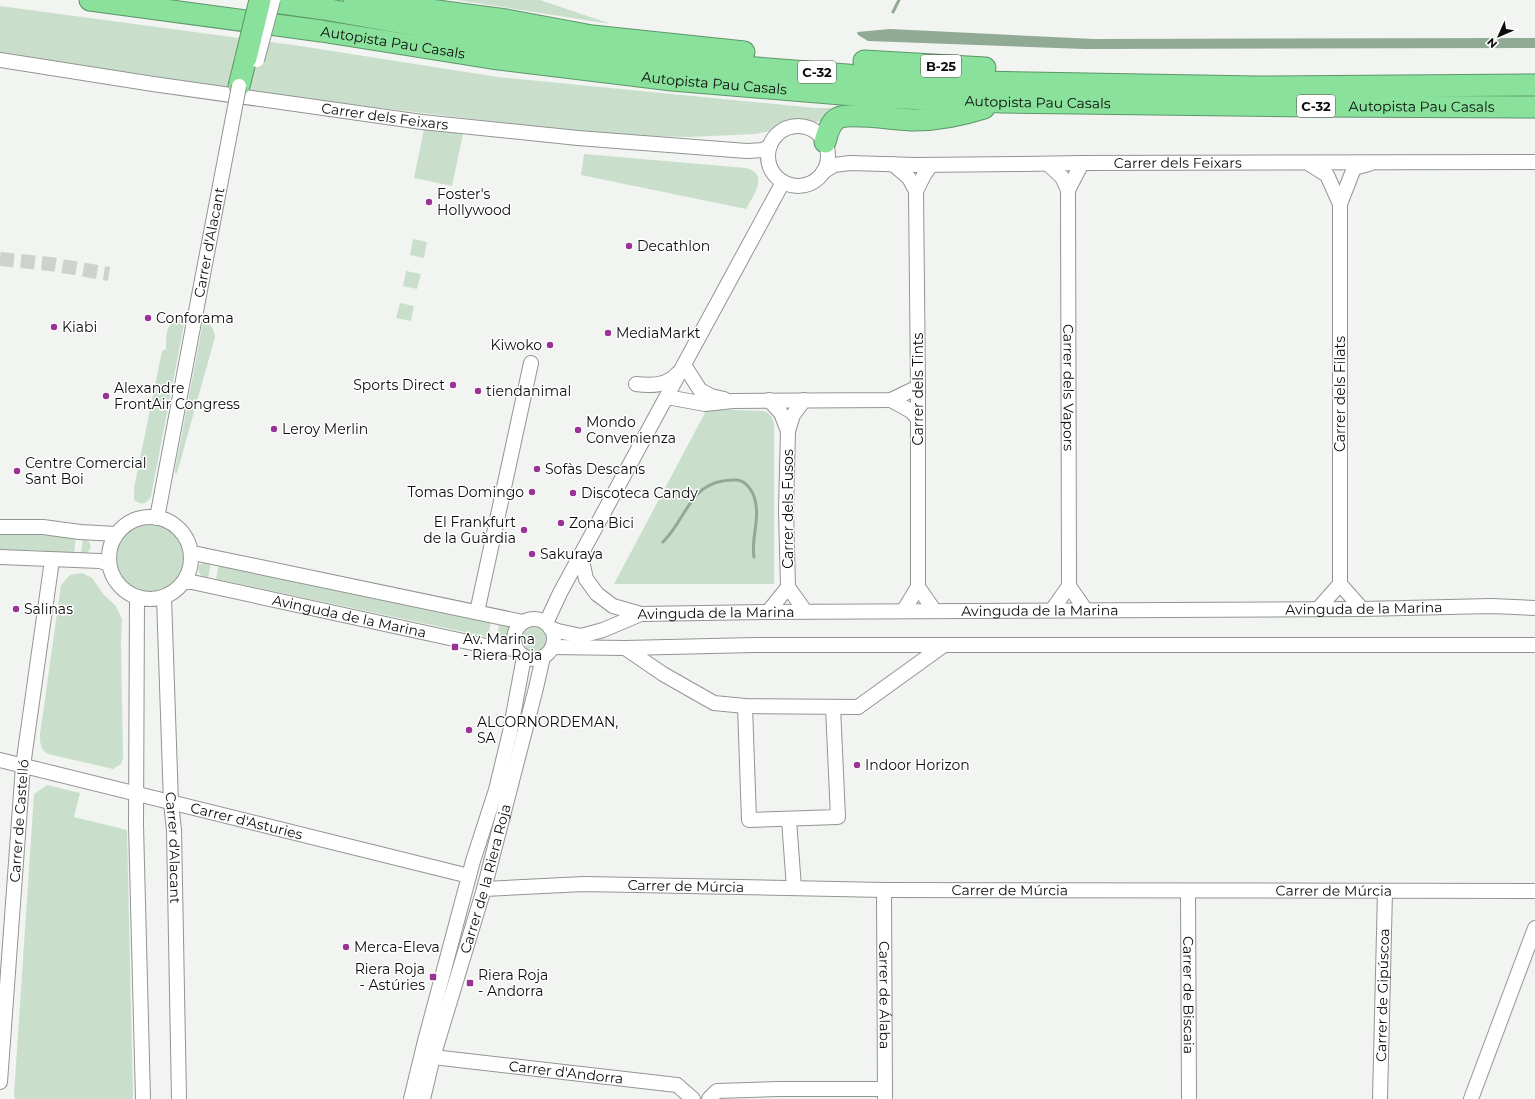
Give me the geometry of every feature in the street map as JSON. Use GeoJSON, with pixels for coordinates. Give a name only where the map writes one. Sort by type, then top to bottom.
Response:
{"type":"FeatureCollection","features":[{"type":"Feature","properties":{"kind":"highway","name":"Autopista Pau Casals"},"geometry":{"type":"LineString","coordinates":[[90,0],[321,31],[491,58],[672,80],[878,97],[1002,102],[1535,107]]}},
{"type":"Feature","properties":{"kind":"highway","name":"Autopista Pau Casals"},"geometry":{"type":"LineString","coordinates":[[260,0],[324,9],[482,37],[678,62],[895,78],[940,81],[1257,87],[1535,85]]}},
{"type":"Feature","properties":{"kind":"highway"},"geometry":{"type":"LineString","coordinates":[[239,86],[260,0]]}},
{"type":"Feature","properties":{"kind":"highway","name":"B-25"},"geometry":{"type":"LineString","coordinates":[[354,0],[506,20],[592,36],[714,50],[880,63],[1161,78],[1272,80],[1379,85]]}},
{"type":"Feature","properties":{"kind":"highway"},"geometry":{"type":"LineString","coordinates":[[825,142],[837,118],[869,117],[915,120],[951,116],[979,110],[1002,102]]}},
{"type":"Feature","properties":{"kind":"street"},"geometry":{"type":"LineString","coordinates":[[247,58],[251,0]]}},
{"type":"Feature","properties":{"kind":"street"},"geometry":{"type":"LineString","coordinates":[[247,58],[273,0]]}},
{"type":"Feature","properties":{"kind":"street","name":"Carrer dels Feixars"},"geometry":{"type":"LineString","coordinates":[[0,60],[160,85],[469,128],[746,151],[763,150],[770,146]]}},
{"type":"Feature","properties":{"kind":"street","name":"Carrer d'Alacant"},"geometry":{"type":"LineString","coordinates":[[157,518],[192,327],[239,86]]}},
{"type":"Feature","properties":{"kind":"street"},"geometry":{"type":"LineString","coordinates":[[796,126],[806,127],[815,131],[825,142],[828,157],[823,172],[814,182],[805,185],[792,185],[783,182],[777,177],[770,166],[768,154],[770,146],[775,137],[782,131],[796,126]]}},
{"type":"Feature","properties":{"kind":"street","name":"Carrer dels Feixars"},"geometry":{"type":"LineString","coordinates":[[823,172],[831,166],[844,163],[1048,164],[1535,162]]}},
{"type":"Feature","properties":{"kind":"street","name":"Carrer dels Vapors"},"geometry":{"type":"LineString","coordinates":[[1069,586],[1068,190],[1082,163]]}},
{"type":"Feature","properties":{"kind":"street","name":"Carrer dels Filats"},"geometry":{"type":"LineString","coordinates":[[1308,163],[1327,175],[1340,204]]}},
{"type":"Feature","properties":{"kind":"street","name":"Carrer dels Filats"},"geometry":{"type":"LineString","coordinates":[[1340,584],[1340,204],[1354,168],[1374,163]]}},
{"type":"Feature","properties":{"kind":"street"},"geometry":{"type":"LineString","coordinates":[[893,164],[909,178],[916,191]]}},
{"type":"Feature","properties":{"kind":"street","name":"Carrer dels Tints"},"geometry":{"type":"LineString","coordinates":[[918,587],[916,191],[931,164]]}},
{"type":"Feature","properties":{"kind":"street"},"geometry":{"type":"LineString","coordinates":[[1048,164],[1062,177],[1068,190]]}},
{"type":"Feature","properties":{"kind":"street"},"geometry":{"type":"LineString","coordinates":[[548,625],[581,556],[783,182]]}},
{"type":"Feature","properties":{"kind":"street"},"geometry":{"type":"LineString","coordinates":[[477,612],[531,363]]}},
{"type":"Feature","properties":{"kind":"street"},"geometry":{"type":"LineString","coordinates":[[636,384],[663,384],[672,380],[684,366]]}},
{"type":"Feature","properties":{"kind":"street"},"geometry":{"type":"LineString","coordinates":[[684,366],[700,390],[711,396],[732,400]]}},
{"type":"Feature","properties":{"kind":"street"},"geometry":{"type":"LineString","coordinates":[[667,397],[705,404],[732,400],[891,400],[918,387]]}},
{"type":"Feature","properties":{"kind":"street","name":"Carrer dels Fusos"},"geometry":{"type":"LineString","coordinates":[[769,400],[781,413],[788,431]]}},
{"type":"Feature","properties":{"kind":"street","name":"Carrer dels Fusos"},"geometry":{"type":"LineString","coordinates":[[804,400],[794,415],[788,431],[786,510],[788,587],[805,611]]}},
{"type":"Feature","properties":{"kind":"street"},"geometry":{"type":"LineString","coordinates":[[891,400],[911,411],[918,419]]}},
{"type":"Feature","properties":{"kind":"street"},"geometry":{"type":"LineString","coordinates":[[148,517],[157,518],[173,524],[182,532],[188,543],[191,556],[190,567],[184,582],[173,592],[164,597],[150,599],[137,597],[129,593],[118,584],[113,577],[109,564],[110,548],[116,534],[123,527],[136,519],[148,517]]}},
{"type":"Feature","properties":{"kind":"street"},"geometry":{"type":"LineString","coordinates":[[0,527],[43,527],[80,532],[116,534]]}},
{"type":"Feature","properties":{"kind":"street"},"geometry":{"type":"LineString","coordinates":[[191,556],[198,554],[523,622]]}},
{"type":"Feature","properties":{"kind":"street"},"geometry":{"type":"LineString","coordinates":[[581,556],[586,579],[597,594],[613,606],[641,614]]}},
{"type":"Feature","properties":{"kind":"street"},"geometry":{"type":"LineString","coordinates":[[0,557],[100,561],[109,564]]}},
{"type":"Feature","properties":{"kind":"street","name":"Carrer de Castelló"},"geometry":{"type":"LineString","coordinates":[[0,1082],[23,766],[52,560]]}},
{"type":"Feature","properties":{"kind":"street","name":"Avinguda de la Marina"},"geometry":{"type":"LineString","coordinates":[[184,582],[192,582],[520,653]]}},
{"type":"Feature","properties":{"kind":"street"},"geometry":{"type":"LineString","coordinates":[[1318,609],[1340,584],[1362,609]]}},
{"type":"Feature","properties":{"kind":"street"},"geometry":{"type":"LineString","coordinates":[[1052,610],[1069,586],[1085,610]]}},
{"type":"Feature","properties":{"kind":"street","name":"Carrer dels Fusos"},"geometry":{"type":"LineString","coordinates":[[768,612],[776,604],[788,587]]}},
{"type":"Feature","properties":{"kind":"street"},"geometry":{"type":"LineString","coordinates":[[904,610],[918,587],[934,610]]}},
{"type":"Feature","properties":{"kind":"street"},"geometry":{"type":"LineString","coordinates":[[137,597],[136,794],[143,1099]]}},
{"type":"Feature","properties":{"kind":"street","name":"Carrer d'Alacant"},"geometry":{"type":"LineString","coordinates":[[164,597],[171,803],[174,830],[179,1099]]}},
{"type":"Feature","properties":{"kind":"street","name":"Avinguda de la Marina"},"geometry":{"type":"LineString","coordinates":[[548,625],[558,631],[582,636],[603,630],[641,614],[904,610],[1362,609],[1492,606],[1535,608]]}},
{"type":"Feature","properties":{"kind":"street"},"geometry":{"type":"LineString","coordinates":[[548,652],[554,637],[548,625],[539,619],[530,619],[523,622],[515,631],[514,637],[520,653],[534,659],[548,652],[625,648],[754,646],[1535,645]]}},
{"type":"Feature","properties":{"kind":"street"},"geometry":{"type":"LineString","coordinates":[[625,648],[663,674],[714,703],[745,706],[858,707],[944,645]]}},
{"type":"Feature","properties":{"kind":"street","name":"Carrer de la Riera Roja"},"geometry":{"type":"LineString","coordinates":[[423,1099],[433,1057],[484,889],[536,688],[548,652]]}},
{"type":"Feature","properties":{"kind":"street","name":"Carrer de la Riera Roja"},"geometry":{"type":"LineString","coordinates":[[411,1099],[469,876],[496,790],[510,732],[520,653]]}},
{"type":"Feature","properties":{"kind":"street"},"geometry":{"type":"LineString","coordinates":[[745,706],[749,820],[789,820],[838,817],[833,707]]}},
{"type":"Feature","properties":{"kind":"street","name":"Carrer d'Asturies"},"geometry":{"type":"LineString","coordinates":[[0,760],[469,876]]}},
{"type":"Feature","properties":{"kind":"street"},"geometry":{"type":"LineString","coordinates":[[789,820],[794,888]]}},
{"type":"Feature","properties":{"kind":"street","name":"Carrer de Múrcia"},"geometry":{"type":"LineString","coordinates":[[484,889],[584,884],[884,890],[1535,891]]}},
{"type":"Feature","properties":{"kind":"street","name":"Carrer de Álaba"},"geometry":{"type":"LineString","coordinates":[[884,890],[885,1094]]}},
{"type":"Feature","properties":{"kind":"street","name":"Carrer de Biscaia"},"geometry":{"type":"LineString","coordinates":[[1188,890],[1189,1099]]}},
{"type":"Feature","properties":{"kind":"street","name":"Carrer de Gipúscoa"},"geometry":{"type":"LineString","coordinates":[[1380,1099],[1385,891]]}},
{"type":"Feature","properties":{"kind":"street"},"geometry":{"type":"LineString","coordinates":[[1471,1099],[1535,928]]}},
{"type":"Feature","properties":{"kind":"street","name":"Carrer d'Andorra"},"geometry":{"type":"LineString","coordinates":[[433,1057],[677,1085],[693,1099]]}},
{"type":"Feature","properties":{"kind":"street"},"geometry":{"type":"LineString","coordinates":[[709,1099],[717,1091],[780,1089],[885,1094]]}},
{"type":"Feature","properties":{"kind":"shaded area"},"geometry":{"type":"Polygon","coordinates":[[[457,0],[540,0],[611,24],[457,0]]]}},
{"type":"Feature","properties":{"kind":"shaded area"},"geometry":{"type":"Polygon","coordinates":[[[0,6],[300,46],[498,77],[816,108],[856,108],[822,121],[809,123],[802,120],[792,120],[783,123],[774,130],[756,134],[689,137],[645,136],[548,128],[298,98],[0,55],[0,6]]]}},
{"type":"Feature","properties":{"kind":"shaded area"},"geometry":{"type":"Polygon","coordinates":[[[890,29],[1094,39],[1535,38],[1535,48],[1085,49],[868,41],[858,35],[857,32],[890,29]]]}},
{"type":"Feature","properties":{"kind":"shaded area"},"geometry":{"type":"Polygon","coordinates":[[[424,129],[463,134],[452,186],[414,178],[424,129]]]}},
{"type":"Feature","properties":{"kind":"shaded area"},"geometry":{"type":"Polygon","coordinates":[[[584,154],[746,168],[753,171],[757,175],[758,186],[746,209],[581,175],[584,154]]]}},
{"type":"Feature","properties":{"kind":"shaded area"},"geometry":{"type":"Polygon","coordinates":[[[413,239],[427,242],[424,258],[410,255],[413,239]]]}},
{"type":"Feature","properties":{"kind":"shaded area"},"geometry":{"type":"Polygon","coordinates":[[[406,271],[421,274],[417,289],[403,286],[406,271]]]}},
{"type":"Feature","properties":{"kind":"shaded area"},"geometry":{"type":"Polygon","coordinates":[[[400,303],[414,306],[411,321],[396,318],[400,303]]]}},
{"type":"Feature","properties":{"kind":"shaded area"},"geometry":{"type":"Polygon","coordinates":[[[183,318],[185,319],[151,496],[146,503],[139,503],[134,500],[134,488],[162,351],[166,349],[168,329],[172,323],[183,318]]]}},
{"type":"Feature","properties":{"kind":"shaded area"},"geometry":{"type":"Polygon","coordinates":[[[203,322],[212,327],[215,337],[177,473],[175,473],[175,470],[203,322]]]}},
{"type":"Feature","properties":{"kind":"shaded area"},"geometry":{"type":"Polygon","coordinates":[[[707,409],[763,411],[770,414],[772,418],[774,425],[774,584],[614,584],[707,409]]]}},
{"type":"Feature","properties":{"kind":"shaded area"},"geometry":{"type":"Polygon","coordinates":[[[149,522],[169,528],[179,538],[185,558],[179,578],[169,588],[149,594],[129,588],[119,578],[113,558],[119,538],[129,528],[149,522]]]}},
{"type":"Feature","properties":{"kind":"shaded area"},"geometry":{"type":"Polygon","coordinates":[[[0,534],[76,536],[74,554],[35,550],[0,550],[0,534]]]}},
{"type":"Feature","properties":{"kind":"shaded area"},"geometry":{"type":"Polygon","coordinates":[[[83,538],[89,542],[91,547],[88,552],[81,554],[83,538]]]}},
{"type":"Feature","properties":{"kind":"shaded area"},"geometry":{"type":"Polygon","coordinates":[[[207,561],[211,563],[208,578],[201,575],[198,570],[199,565],[207,561]]]}},
{"type":"Feature","properties":{"kind":"shaded area"},"geometry":{"type":"Polygon","coordinates":[[[219,564],[491,621],[488,637],[216,579],[219,564]]]}},
{"type":"Feature","properties":{"kind":"shaded area"},"geometry":{"type":"Polygon","coordinates":[[[82,573],[92,578],[104,595],[116,606],[122,619],[123,758],[121,764],[113,769],[48,754],[43,750],[40,743],[61,585],[70,575],[82,573]]]}},
{"type":"Feature","properties":{"kind":"shaded area"},"geometry":{"type":"Polygon","coordinates":[[[499,624],[510,627],[508,640],[497,639],[499,624]]]}},
{"type":"Feature","properties":{"kind":"shaded area"},"geometry":{"type":"Polygon","coordinates":[[[534,627],[539,628],[545,634],[545,644],[539,650],[534,651],[529,650],[523,644],[522,639],[523,634],[529,628],[534,627]]]}},
{"type":"Feature","properties":{"kind":"shaded area"},"geometry":{"type":"Polygon","coordinates":[[[47,785],[80,793],[74,817],[127,830],[132,1099],[15,1099],[14,1095],[34,794],[47,785]]]}},
{"type":"Feature","properties":{"kind":"waterway"},"geometry":{"type":"LineString","coordinates":[[893,12],[899,0]]}},
{"type":"Feature","properties":{"kind":"waterway"},"geometry":{"type":"LineString","coordinates":[[663,542],[672,532],[692,500],[700,492],[709,485],[721,481],[737,480],[748,486],[755,501],[757,518],[753,544],[754,557]]}},
{"type":"Feature","properties":{"kind":"tunnel"},"geometry":{"type":"LineString","coordinates":[[0,259],[50,264],[109,274]]}},
{"type":"Feature","properties":{"kind":"place","name":"Foster's Hollywood"},"geometry":{"type":"Point","coordinates":[429,202]}},
{"type":"Feature","properties":{"kind":"place","name":"Decathlon"},"geometry":{"type":"Point","coordinates":[629,246]}},
{"type":"Feature","properties":{"kind":"place","name":"Conforama"},"geometry":{"type":"Point","coordinates":[148,318]}},
{"type":"Feature","properties":{"kind":"place","name":"Kiabi"},"geometry":{"type":"Point","coordinates":[54,327]}},
{"type":"Feature","properties":{"kind":"place","name":"MediaMarkt"},"geometry":{"type":"Point","coordinates":[608,333]}},
{"type":"Feature","properties":{"kind":"place","name":"Kiwoko"},"geometry":{"type":"Point","coordinates":[550,345]}},
{"type":"Feature","properties":{"kind":"place","name":"Sports Direct"},"geometry":{"type":"Point","coordinates":[453,385]}},
{"type":"Feature","properties":{"kind":"place","name":"tiendanimal"},"geometry":{"type":"Point","coordinates":[478,391]}},
{"type":"Feature","properties":{"kind":"place","name":"Alexandre FrontAir Congress"},"geometry":{"type":"Point","coordinates":[106,396]}},
{"type":"Feature","properties":{"kind":"place","name":"Leroy Merlin"},"geometry":{"type":"Point","coordinates":[274,429]}},
{"type":"Feature","properties":{"kind":"place","name":"Mondo Convenienza"},"geometry":{"type":"Point","coordinates":[578,430]}},
{"type":"Feature","properties":{"kind":"place","name":"Sofàs Descans"},"geometry":{"type":"Point","coordinates":[537,469]}},
{"type":"Feature","properties":{"kind":"place","name":"Centre Comercial Sant Boi"},"geometry":{"type":"Point","coordinates":[17,471]}},
{"type":"Feature","properties":{"kind":"place","name":"Tomas Domingo"},"geometry":{"type":"Point","coordinates":[532,492]}},
{"type":"Feature","properties":{"kind":"place","name":"Discoteca Candy"},"geometry":{"type":"Point","coordinates":[573,493]}},
{"type":"Feature","properties":{"kind":"place","name":"Zona Bici"},"geometry":{"type":"Point","coordinates":[561,523]}},
{"type":"Feature","properties":{"kind":"place","name":"El Frankfurt de la Guàrdia"},"geometry":{"type":"Point","coordinates":[524,530]}},
{"type":"Feature","properties":{"kind":"place","name":"Sakuraya"},"geometry":{"type":"Point","coordinates":[532,554]}},
{"type":"Feature","properties":{"kind":"place","name":"Salinas"},"geometry":{"type":"Point","coordinates":[16,609]}},
{"type":"Feature","properties":{"kind":"place","name":"Av. Marina - Riera Roja"},"geometry":{"type":"Point","coordinates":[455,647]}},
{"type":"Feature","properties":{"kind":"place","name":"ALCORNORDEMAN, SA"},"geometry":{"type":"Point","coordinates":[469,730]}},
{"type":"Feature","properties":{"kind":"place","name":"Indoor Horizon"},"geometry":{"type":"Point","coordinates":[857,765]}},
{"type":"Feature","properties":{"kind":"place","name":"Merca-Eleva"},"geometry":{"type":"Point","coordinates":[346,947]}},
{"type":"Feature","properties":{"kind":"place","name":"Riera Roja - Astúries"},"geometry":{"type":"Point","coordinates":[433,977]}},
{"type":"Feature","properties":{"kind":"place","name":"Riera Roja - Andorra"},"geometry":{"type":"Point","coordinates":[470,983]}}]}
